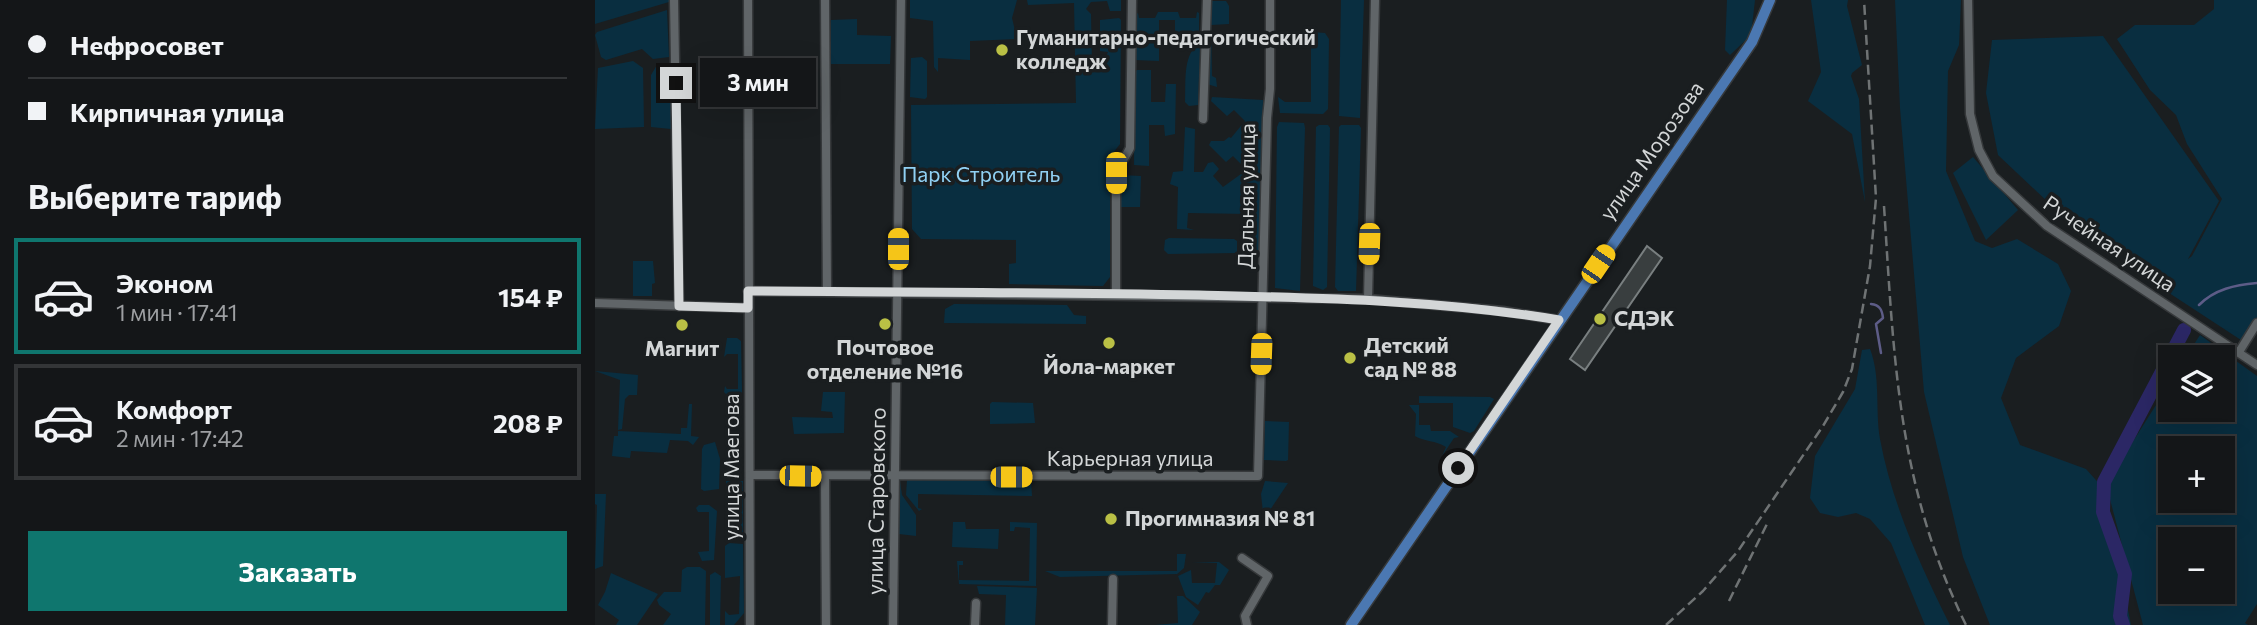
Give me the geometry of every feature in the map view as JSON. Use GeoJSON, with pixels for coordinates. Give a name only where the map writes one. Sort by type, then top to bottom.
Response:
{"type":"FeatureCollection","features":[{"type":"Feature","properties":{"kind":"main road","name":"улица Морозова"},"geometry":{"type":"LineString","coordinates":[[1351,625],[1752,42],[1770,0]]}},
{"type":"Feature","properties":{"kind":"street"},"geometry":{"type":"LineString","coordinates":[[674,0],[679,306]]}},
{"type":"Feature","properties":{"kind":"street"},"geometry":{"type":"LineString","coordinates":[[748,0],[748,291],[1367,299],[1503,311],[1559,320]]}},
{"type":"Feature","properties":{"kind":"street"},"geometry":{"type":"LineString","coordinates":[[825,0],[827,292]]}},
{"type":"Feature","properties":{"kind":"street","name":"улица Старовского"},"geometry":{"type":"LineString","coordinates":[[893,625],[901,0]]}},
{"type":"Feature","properties":{"kind":"street"},"geometry":{"type":"LineString","coordinates":[[1116,294],[1116,173],[1130,148],[1132,0]]}},
{"type":"Feature","properties":{"kind":"street"},"geometry":{"type":"LineString","coordinates":[[1203,119],[1207,0]]}},
{"type":"Feature","properties":{"kind":"street","name":"Дальняя улица"},"geometry":{"type":"LineString","coordinates":[[1258,476],[1266,118],[1270,89],[1270,0]]}},
{"type":"Feature","properties":{"kind":"street"},"geometry":{"type":"LineString","coordinates":[[1367,299],[1375,0]]}},
{"type":"Feature","properties":{"kind":"street","name":"Ручейная улица"},"geometry":{"type":"LineString","coordinates":[[1969,0],[1970,114],[1979,150],[1993,176],[2047,226],[2257,365]]}},
{"type":"Feature","properties":{"kind":"street","name":"улица Маегова"},"geometry":{"type":"LineString","coordinates":[[748,291],[750,625]]}},
{"type":"Feature","properties":{"kind":"street"},"geometry":{"type":"LineString","coordinates":[[595,303],[748,308]]}},
{"type":"Feature","properties":{"kind":"street"},"geometry":{"type":"LineString","coordinates":[[2239,352],[2257,323]]}},
{"type":"Feature","properties":{"kind":"street","name":"Карьерная улица"},"geometry":{"type":"LineString","coordinates":[[750,475],[1258,476]]}},
{"type":"Feature","properties":{"kind":"street"},"geometry":{"type":"LineString","coordinates":[[825,476],[826,625]]}},
{"type":"Feature","properties":{"kind":"street"},"geometry":{"type":"LineString","coordinates":[[1242,558],[1268,576],[1245,616],[1247,625]]}},
{"type":"Feature","properties":{"kind":"street"},"geometry":{"type":"LineString","coordinates":[[1112,579],[1112,625]]}},
{"type":"Feature","properties":{"kind":"street"},"geometry":{"type":"LineString","coordinates":[[975,625],[976,603]]}},
{"type":"Feature","properties":{"kind":"green space"},"geometry":{"type":"Polygon","coordinates":[[[595,0],[669,0],[669,2],[595,24],[595,0]]]}},
{"type":"Feature","properties":{"kind":"green space"},"geometry":{"type":"Polygon","coordinates":[[[910,0],[1017,0],[1012,18],[1017,39],[970,41],[970,60],[938,58],[938,72],[934,67],[933,21],[910,18],[910,0]]]}},
{"type":"Feature","properties":{"kind":"green space","name":"Парк Строитель"},"geometry":{"type":"Polygon","coordinates":[[[1027,0],[1121,0],[1121,11],[1110,11],[1107,1],[1091,2],[1086,9],[1091,14],[1092,65],[1100,69],[1108,52],[1100,51],[1100,20],[1121,20],[1120,144],[1110,157],[1110,277],[1103,286],[1009,284],[1009,264],[1016,263],[1016,240],[921,239],[912,229],[911,105],[1076,103],[1074,3],[1028,5],[1027,0]]]}},
{"type":"Feature","properties":{"kind":"green space"},"geometry":{"type":"Polygon","coordinates":[[[1341,0],[1364,0],[1360,118],[1339,116],[1341,0]]]}},
{"type":"Feature","properties":{"kind":"green space"},"geometry":{"type":"Polygon","coordinates":[[[1727,0],[1755,0],[1751,35],[1730,55],[1725,50],[1727,0]]]}},
{"type":"Feature","properties":{"kind":"green space"},"geometry":{"type":"Polygon","coordinates":[[[1811,0],[1848,0],[1847,6],[1862,65],[1851,76],[1859,99],[1865,202],[1852,134],[1808,101],[1821,72],[1811,0]]]}},
{"type":"Feature","properties":{"kind":"green space"},"geometry":{"type":"Polygon","coordinates":[[[1895,0],[1961,0],[1959,45],[1948,71],[1946,171],[1975,241],[1992,248],[2017,239],[2058,264],[2071,291],[2059,326],[2016,358],[2001,398],[2020,445],[2086,469],[2104,489],[2131,625],[1990,625],[1963,557],[1924,392],[1900,108],[1895,0]]]}},
{"type":"Feature","properties":{"kind":"green space"},"geometry":{"type":"Polygon","coordinates":[[[2214,0],[2257,0],[2257,317],[2241,340],[2163,289],[2165,278],[2050,204],[1998,155],[1986,93],[1992,40],[2103,36],[2219,201],[2188,259],[2222,199],[2187,144],[2176,115],[2150,90],[2117,39],[2135,25],[2194,25],[2214,9],[2214,0]]]}},
{"type":"Feature","properties":{"kind":"green space"},"geometry":{"type":"Polygon","coordinates":[[[1209,1],[1226,1],[1229,6],[1229,24],[1211,25],[1212,76],[1216,78],[1217,87],[1207,84],[1209,1]]]}},
{"type":"Feature","properties":{"kind":"green space"},"geometry":{"type":"Polygon","coordinates":[[[667,10],[669,57],[653,59],[642,49],[606,60],[601,57],[595,35],[597,32],[667,10]]]}},
{"type":"Feature","properties":{"kind":"green space"},"geometry":{"type":"Polygon","coordinates":[[[1158,12],[1178,12],[1180,18],[1196,18],[1197,12],[1199,13],[1199,33],[1195,36],[1175,38],[1175,20],[1159,20],[1159,61],[1135,60],[1135,15],[1138,13],[1139,18],[1155,18],[1158,12]]]}},
{"type":"Feature","properties":{"kind":"green space"},"geometry":{"type":"Polygon","coordinates":[[[857,19],[857,35],[891,36],[890,64],[831,64],[831,20],[857,19]]]}},
{"type":"Feature","properties":{"kind":"green space"},"geometry":{"type":"Polygon","coordinates":[[[1311,32],[1325,33],[1329,39],[1328,109],[1323,114],[1280,113],[1278,97],[1285,102],[1311,102],[1311,32]]]}},
{"type":"Feature","properties":{"kind":"green space"},"geometry":{"type":"Polygon","coordinates":[[[1194,48],[1200,48],[1198,105],[1189,106],[1185,102],[1186,74],[1190,53],[1194,48]]]}},
{"type":"Feature","properties":{"kind":"green space"},"geometry":{"type":"Polygon","coordinates":[[[922,57],[927,61],[925,99],[910,97],[911,58],[922,57]]]}},
{"type":"Feature","properties":{"kind":"green space"},"geometry":{"type":"Polygon","coordinates":[[[633,61],[643,68],[644,127],[595,129],[598,68],[633,61]]]}},
{"type":"Feature","properties":{"kind":"green space"},"geometry":{"type":"Polygon","coordinates":[[[669,64],[672,68],[672,126],[671,129],[651,127],[651,75],[657,65],[669,64]]]}},
{"type":"Feature","properties":{"kind":"green space"},"geometry":{"type":"Polygon","coordinates":[[[1137,70],[1151,70],[1151,102],[1165,102],[1166,84],[1176,84],[1175,134],[1165,136],[1164,125],[1149,125],[1149,166],[1134,165],[1137,70]]]}},
{"type":"Feature","properties":{"kind":"green space"},"geometry":{"type":"Polygon","coordinates":[[[1212,97],[1263,100],[1259,254],[1251,253],[1250,232],[1246,232],[1250,229],[1250,214],[1188,213],[1187,228],[1194,230],[1177,229],[1178,187],[1170,184],[1173,172],[1183,171],[1185,127],[1195,129],[1194,172],[1203,172],[1208,163],[1213,162],[1219,169],[1213,176],[1223,187],[1241,174],[1244,167],[1233,156],[1226,162],[1209,145],[1211,141],[1231,138],[1245,121],[1234,110],[1227,116],[1211,101],[1212,97]]]}},
{"type":"Feature","properties":{"kind":"green space"},"geometry":{"type":"Polygon","coordinates":[[[1279,122],[1304,123],[1305,128],[1300,291],[1275,288],[1279,122]]]}},
{"type":"Feature","properties":{"kind":"green space"},"geometry":{"type":"Polygon","coordinates":[[[1328,125],[1330,128],[1327,287],[1323,290],[1313,286],[1316,127],[1328,125]]]}},
{"type":"Feature","properties":{"kind":"green space"},"geometry":{"type":"Polygon","coordinates":[[[1341,125],[1359,125],[1361,128],[1356,291],[1338,291],[1335,287],[1341,125]]]}},
{"type":"Feature","properties":{"kind":"green space"},"geometry":{"type":"Polygon","coordinates":[[[1973,157],[2018,210],[1986,240],[1953,173],[1973,157]]]}},
{"type":"Feature","properties":{"kind":"green space"},"geometry":{"type":"Polygon","coordinates":[[[1120,175],[1141,176],[1140,207],[1119,207],[1120,175]]]}},
{"type":"Feature","properties":{"kind":"green space"},"geometry":{"type":"Polygon","coordinates":[[[1234,239],[1237,241],[1237,253],[1168,254],[1164,250],[1165,240],[1234,239]]]}},
{"type":"Feature","properties":{"kind":"green space"},"geometry":{"type":"Polygon","coordinates":[[[633,261],[653,261],[655,283],[652,284],[652,296],[633,296],[633,261]]]}},
{"type":"Feature","properties":{"kind":"green space"},"geometry":{"type":"Polygon","coordinates":[[[954,304],[1067,305],[1074,315],[1086,316],[1086,324],[944,323],[945,309],[954,304]]]}},
{"type":"Feature","properties":{"kind":"green space"},"geometry":{"type":"Polygon","coordinates":[[[2200,335],[2214,345],[2194,345],[2200,335]]]}},
{"type":"Feature","properties":{"kind":"green space"},"geometry":{"type":"Polygon","coordinates":[[[727,338],[741,341],[740,395],[727,395],[724,392],[725,386],[727,389],[738,389],[738,354],[727,354],[724,357],[727,338]]]}},
{"type":"Feature","properties":{"kind":"green space"},"geometry":{"type":"Polygon","coordinates":[[[1870,349],[1876,371],[1880,439],[1885,463],[1918,558],[1950,625],[1925,625],[1891,543],[1870,519],[1856,513],[1838,517],[1820,513],[1810,498],[1815,456],[1855,389],[1862,350],[1870,349]]]}},
{"type":"Feature","properties":{"kind":"green space"},"geometry":{"type":"Polygon","coordinates":[[[2235,360],[2257,376],[2257,604],[2245,623],[2248,625],[2143,625],[2106,484],[2158,402],[2158,422],[2235,422],[2235,360]]]}},
{"type":"Feature","properties":{"kind":"green space"},"geometry":{"type":"Polygon","coordinates":[[[595,371],[638,375],[637,395],[629,395],[625,399],[622,429],[618,430],[620,380],[595,371]]]}},
{"type":"Feature","properties":{"kind":"green space"},"geometry":{"type":"Polygon","coordinates":[[[823,392],[845,392],[844,433],[794,434],[792,417],[833,418],[832,412],[821,411],[823,392]]]}},
{"type":"Feature","properties":{"kind":"green space"},"geometry":{"type":"Polygon","coordinates":[[[1419,396],[1494,399],[1474,431],[1470,433],[1453,427],[1453,403],[1419,403],[1419,396]]]}},
{"type":"Feature","properties":{"kind":"green space"},"geometry":{"type":"Polygon","coordinates":[[[992,402],[1033,403],[1035,423],[990,424],[992,402]]]}},
{"type":"Feature","properties":{"kind":"green space"},"geometry":{"type":"Polygon","coordinates":[[[689,404],[692,404],[691,436],[699,437],[693,445],[688,441],[670,440],[667,453],[631,451],[630,458],[612,456],[614,436],[618,436],[618,431],[681,434],[681,428],[687,428],[689,404]]]}},
{"type":"Feature","properties":{"kind":"green space"},"geometry":{"type":"Polygon","coordinates":[[[1409,405],[1419,405],[1419,425],[1430,425],[1431,431],[1450,431],[1459,437],[1454,438],[1442,456],[1446,447],[1415,436],[1416,414],[1409,405]]]}},
{"type":"Feature","properties":{"kind":"green space"},"geometry":{"type":"Polygon","coordinates":[[[1265,421],[1289,422],[1288,460],[1264,460],[1265,421]]]}},
{"type":"Feature","properties":{"kind":"green space"},"geometry":{"type":"Polygon","coordinates":[[[715,442],[720,459],[719,489],[704,491],[701,489],[702,449],[704,445],[715,442]]]}},
{"type":"Feature","properties":{"kind":"green space"},"geometry":{"type":"Polygon","coordinates":[[[907,480],[1031,481],[1032,496],[918,494],[918,508],[922,509],[919,511],[906,495],[907,480]]]}},
{"type":"Feature","properties":{"kind":"green space"},"geometry":{"type":"Polygon","coordinates":[[[726,481],[743,481],[743,535],[728,537],[726,534],[726,481]]]}},
{"type":"Feature","properties":{"kind":"green space"},"geometry":{"type":"Polygon","coordinates":[[[900,481],[902,495],[916,515],[916,536],[899,534],[900,481]]]}},
{"type":"Feature","properties":{"kind":"green space"},"geometry":{"type":"Polygon","coordinates":[[[1265,481],[1288,483],[1268,513],[1263,512],[1261,494],[1265,481]]]}},
{"type":"Feature","properties":{"kind":"green space"},"geometry":{"type":"Polygon","coordinates":[[[595,494],[606,494],[603,566],[595,569],[597,505],[595,494]]]}},
{"type":"Feature","properties":{"kind":"green space"},"geometry":{"type":"Polygon","coordinates":[[[699,505],[709,505],[717,511],[714,560],[702,561],[698,552],[709,551],[709,512],[698,512],[696,508],[699,505]]]}},
{"type":"Feature","properties":{"kind":"green space"},"geometry":{"type":"Polygon","coordinates":[[[953,522],[965,522],[966,529],[999,529],[998,549],[952,547],[953,522]]]}},
{"type":"Feature","properties":{"kind":"green space"},"geometry":{"type":"Polygon","coordinates":[[[1010,522],[1037,523],[1036,586],[959,584],[957,561],[963,561],[963,565],[959,565],[959,580],[1029,581],[1030,528],[1015,527],[1014,531],[1010,531],[1010,522]]]}},
{"type":"Feature","properties":{"kind":"green space"},"geometry":{"type":"Polygon","coordinates":[[[729,543],[743,544],[744,613],[734,625],[725,625],[725,611],[729,615],[739,614],[740,576],[725,578],[725,546],[729,543]]]}},
{"type":"Feature","properties":{"kind":"green space"},"geometry":{"type":"Polygon","coordinates":[[[1177,554],[1186,554],[1184,568],[1177,574],[1060,577],[1045,571],[1177,571],[1177,554]]]}},
{"type":"Feature","properties":{"kind":"green space"},"geometry":{"type":"Polygon","coordinates":[[[1192,562],[1219,562],[1229,570],[1220,585],[1215,585],[1209,593],[1206,592],[1198,605],[1186,597],[1178,576],[1191,570],[1192,583],[1215,583],[1217,563],[1192,562]]]}},
{"type":"Feature","properties":{"kind":"green space"},"geometry":{"type":"Polygon","coordinates":[[[687,567],[700,567],[706,571],[705,625],[663,625],[671,614],[659,605],[657,600],[664,592],[681,592],[682,570],[687,567]]]}},
{"type":"Feature","properties":{"kind":"green space"},"geometry":{"type":"Polygon","coordinates":[[[715,572],[721,576],[720,625],[710,625],[710,575],[715,572]]]}},
{"type":"Feature","properties":{"kind":"green space"},"geometry":{"type":"Polygon","coordinates":[[[611,573],[658,594],[637,625],[616,625],[619,620],[598,605],[611,573]]]}},
{"type":"Feature","properties":{"kind":"green space"},"geometry":{"type":"Polygon","coordinates":[[[977,586],[1037,588],[1035,625],[1005,625],[1006,595],[979,594],[977,586]]]}},
{"type":"Feature","properties":{"kind":"green space"},"geometry":{"type":"Polygon","coordinates":[[[1177,596],[1183,596],[1200,612],[1192,625],[1155,625],[1178,623],[1177,596]]]}},
{"type":"Feature","properties":{"kind":"building"},"geometry":{"type":"Polygon","coordinates":[[[1647,246],[1662,258],[1585,370],[1570,359],[1647,246]]]}},
{"type":"Feature","properties":{"kind":"waterway"},"geometry":{"type":"LineString","coordinates":[[2199,305],[2226,289],[2257,283]]}},
{"type":"Feature","properties":{"kind":"waterway"},"geometry":{"type":"LineString","coordinates":[[1871,304],[1878,307],[1883,315],[1876,324],[1881,353]]}},
{"type":"Feature","properties":{"kind":"waterway"},"geometry":{"type":"LineString","coordinates":[[2123,625],[2120,616],[2125,574],[2103,512],[2104,482],[2184,330]]}},
{"type":"Feature","properties":{"kind":"railway"},"geometry":{"type":"LineString","coordinates":[[1666,625],[1703,591],[1738,551],[1823,426],[1843,392],[1852,369],[1870,266],[1876,198],[1864,0]]}},
{"type":"Feature","properties":{"kind":"railway"},"geometry":{"type":"LineString","coordinates":[[1884,206],[1896,368],[1912,471],[1925,522],[1943,573],[1966,625]]}},
{"type":"Feature","properties":{"kind":"railway"},"geometry":{"type":"LineString","coordinates":[[1729,601],[1767,524]]}},
{"type":"Feature","properties":{"kind":"place","name":"Гуманитарно-педагогический колледж"},"geometry":{"type":"Point","coordinates":[1002,50]}},
{"type":"Feature","properties":{"kind":"place","name":"СДЭК"},"geometry":{"type":"Point","coordinates":[1600,319]}},
{"type":"Feature","properties":{"kind":"place","name":"Почтовое отделение №16"},"geometry":{"type":"Point","coordinates":[885,324]}},
{"type":"Feature","properties":{"kind":"place","name":"Магнит"},"geometry":{"type":"Point","coordinates":[682,325]}},
{"type":"Feature","properties":{"kind":"place","name":"Йола-маркет"},"geometry":{"type":"Point","coordinates":[1109,343]}},
{"type":"Feature","properties":{"kind":"place","name":"Детский сад № 88"},"geometry":{"type":"Point","coordinates":[1350,358]}},
{"type":"Feature","properties":{"kind":"place","name":"Прогимназия № 81"},"geometry":{"type":"Point","coordinates":[1111,519]}},
{"type":"Feature","properties":{"kind":"route"},"geometry":{"type":"LineString","coordinates":[[676,83],[679,306],[748,308],[748,291],[1157,295],[1367,299],[1503,311],[1559,320],[1458,468]]}}]}
